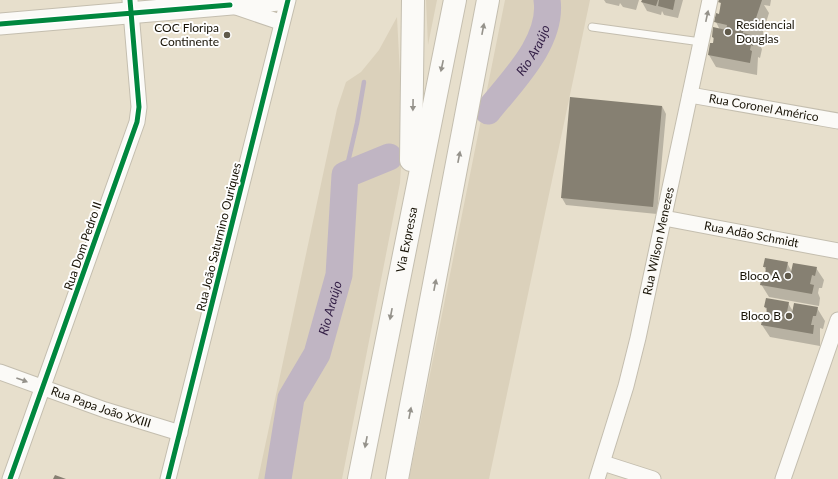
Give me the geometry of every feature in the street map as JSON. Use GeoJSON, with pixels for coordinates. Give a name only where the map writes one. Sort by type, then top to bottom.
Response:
{"type":"FeatureCollection","features":[{"type":"Feature","properties":{"kind":"highway"},"geometry":{"type":"LineString","coordinates":[[410,221],[413,129],[413,0]]}},
{"type":"Feature","properties":{"kind":"highway","name":"Via Expressa"},"geometry":{"type":"LineString","coordinates":[[358,479],[455,0]]}},
{"type":"Feature","properties":{"kind":"highway"},"geometry":{"type":"LineString","coordinates":[[397,479],[488,0]]}},
{"type":"Feature","properties":{"kind":"main road"},"geometry":{"type":"LineString","coordinates":[[0,24],[131,6],[230,6],[279,0]]}},
{"type":"Feature","properties":{"kind":"street","name":"Rua João Saturnino Ouriques"},"geometry":{"type":"LineString","coordinates":[[168,479],[288,0]]}},
{"type":"Feature","properties":{"kind":"street","name":"Rua Wilson Menezes"},"geometry":{"type":"LineString","coordinates":[[597,479],[603,463],[638,338],[710,0]]}},
{"type":"Feature","properties":{"kind":"street","name":"Rua Dom Pedro II"},"geometry":{"type":"LineString","coordinates":[[10,479],[136,122],[139,107],[131,6]]}},
{"type":"Feature","properties":{"kind":"street"},"geometry":{"type":"LineString","coordinates":[[230,6],[277,21]]}},
{"type":"Feature","properties":{"kind":"street","name":"Rua Coronel Américo"},"geometry":{"type":"LineString","coordinates":[[690,95],[838,121]]}},
{"type":"Feature","properties":{"kind":"street","name":"Rua Adão Schmidt"},"geometry":{"type":"LineString","coordinates":[[664,218],[838,251]]}},
{"type":"Feature","properties":{"kind":"street"},"geometry":{"type":"LineString","coordinates":[[783,479],[838,320]]}},
{"type":"Feature","properties":{"kind":"street","name":"Rua Papa João XXIII"},"geometry":{"type":"LineString","coordinates":[[0,372],[105,410],[180,433]]}},
{"type":"Feature","properties":{"kind":"street"},"geometry":{"type":"LineString","coordinates":[[603,463],[653,479]]}},
{"type":"Feature","properties":{"kind":"lane"},"geometry":{"type":"LineString","coordinates":[[592,27],[701,42]]}},
{"type":"Feature","properties":{"kind":"shaded area"},"geometry":{"type":"Polygon","coordinates":[[[426,0],[437,0],[428,45],[426,0]]]}},
{"type":"Feature","properties":{"kind":"shaded area"},"geometry":{"type":"Polygon","coordinates":[[[505,0],[590,0],[489,479],[409,479],[505,0]]]}},
{"type":"Feature","properties":{"kind":"shaded area"},"geometry":{"type":"Polygon","coordinates":[[[397,17],[403,133],[400,183],[342,479],[258,479],[337,109],[346,82],[361,72],[379,50],[397,17]]]}},
{"type":"Feature","properties":{"kind":"building"},"geometry":{"type":"Polygon","coordinates":[[[642,0],[658,0],[656,6],[641,2],[642,0]]]}},
{"type":"Feature","properties":{"kind":"building"},"geometry":{"type":"Polygon","coordinates":[[[659,0],[675,0],[673,10],[658,6],[659,0]]]}},
{"type":"Feature","properties":{"kind":"building","name":"Residencial Douglas"},"geometry":{"type":"Polygon","coordinates":[[[719,0],[762,0],[755,21],[758,21],[756,31],[744,28],[743,33],[755,36],[753,46],[751,45],[750,50],[752,51],[750,63],[708,55],[710,43],[713,43],[714,38],[712,37],[713,27],[726,30],[727,25],[714,22],[716,13],[719,14],[721,3],[718,2],[719,0]]]}},
{"type":"Feature","properties":{"kind":"building"},"geometry":{"type":"Polygon","coordinates":[[[570,97],[662,106],[653,207],[561,198],[570,97]]]}},
{"type":"Feature","properties":{"kind":"building","name":"Bloco A"},"geometry":{"type":"Polygon","coordinates":[[[765,258],[788,262],[786,271],[791,272],[793,263],[817,267],[815,276],[812,275],[810,284],[814,285],[812,294],[760,285],[762,276],[765,276],[766,267],[763,267],[765,258]]]}},
{"type":"Feature","properties":{"kind":"building","name":"Bloco B"},"geometry":{"type":"Polygon","coordinates":[[[766,298],[789,302],[787,312],[792,313],[794,303],[818,307],[816,316],[813,316],[811,325],[814,325],[813,334],[761,325],[763,316],[766,317],[767,308],[764,307],[766,298]]]}},
{"type":"Feature","properties":{"kind":"building"},"geometry":{"type":"Polygon","coordinates":[[[55,475],[66,479],[53,479],[55,475]]]}},
{"type":"Feature","properties":{"kind":"waterway","name":"Rio Araújo"},"geometry":{"type":"LineString","coordinates":[[488,111],[519,74],[537,45],[544,30],[547,15],[547,0]]}},
{"type":"Feature","properties":{"kind":"waterway"},"geometry":{"type":"LineString","coordinates":[[345,175],[357,123],[364,82]]}},
{"type":"Feature","properties":{"kind":"waterway","name":"Rio Araújo"},"geometry":{"type":"LineString","coordinates":[[278,479],[291,398],[317,354],[339,275],[345,175],[389,157]]}},
{"type":"Feature","properties":{"kind":"cycle path"},"geometry":{"type":"LineString","coordinates":[[10,479],[137,122],[139,107],[130,0]]}},
{"type":"Feature","properties":{"kind":"cycle path"},"geometry":{"type":"LineString","coordinates":[[168,479],[288,0]]}},
{"type":"Feature","properties":{"kind":"cycle path"},"geometry":{"type":"LineString","coordinates":[[0,24],[230,5]]}},
{"type":"Feature","properties":{"kind":"place","name":"Residencial Douglas"},"geometry":{"type":"Point","coordinates":[728,32]}},
{"type":"Feature","properties":{"kind":"place","name":"COC Floripa Continente"},"geometry":{"type":"Point","coordinates":[227,35]}},
{"type":"Feature","properties":{"kind":"place","name":"Bloco A"},"geometry":{"type":"Point","coordinates":[788,276]}},
{"type":"Feature","properties":{"kind":"place","name":"Bloco B"},"geometry":{"type":"Point","coordinates":[789,316]}}]}
